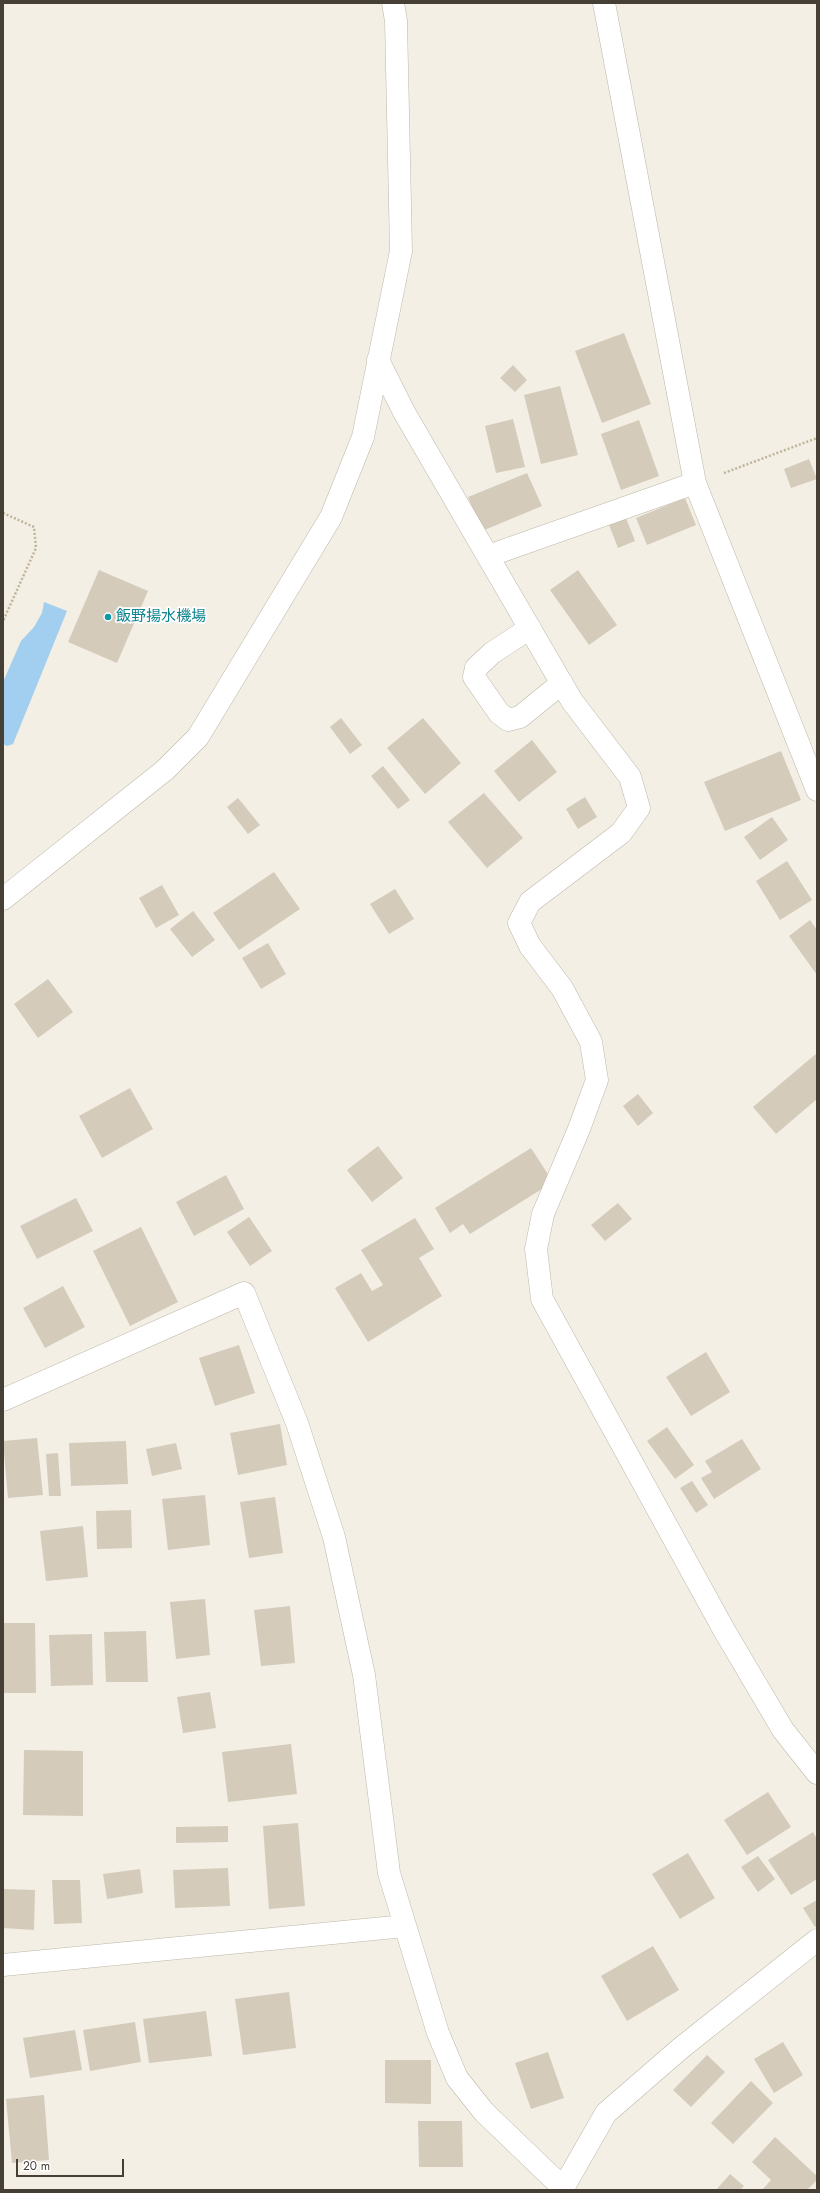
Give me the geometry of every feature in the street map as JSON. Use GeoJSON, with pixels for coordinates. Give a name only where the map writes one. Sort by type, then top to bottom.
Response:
{"type":"FeatureCollection","features":[{"type":"Feature","properties":{"kind":"street"},"geometry":{"type":"LineString","coordinates":[[3,899],[165,770],[198,737],[331,517],[363,436],[401,251],[396,21],[393,3]]}},
{"type":"Feature","properties":{"kind":"street"},"geometry":{"type":"LineString","coordinates":[[604,3],[695,483],[817,790]]}},
{"type":"Feature","properties":{"kind":"street"},"geometry":{"type":"LineString","coordinates":[[378,360],[404,412],[572,701],[630,777],[639,808],[621,833],[530,902],[519,924],[530,946],[562,988],[591,1042],[597,1080],[579,1129],[544,1214],[536,1250],[542,1299],[724,1630],[783,1730],[817,1773]]}},
{"type":"Feature","properties":{"kind":"street"},"geometry":{"type":"LineString","coordinates":[[488,556],[695,483]]}},
{"type":"Feature","properties":{"kind":"street"},"geometry":{"type":"LineString","coordinates":[[530,628],[492,653],[476,668],[474,677],[499,713],[508,720],[520,717],[562,683]]}},
{"type":"Feature","properties":{"kind":"street"},"geometry":{"type":"LineString","coordinates":[[3,1400],[244,1293],[297,1424],[334,1537],[364,1675],[389,1873],[438,2033],[457,2078],[484,2112],[562,2189],[606,2113],[682,2048],[817,1940]]}},
{"type":"Feature","properties":{"kind":"street"},"geometry":{"type":"LineString","coordinates":[[3,1965],[405,1926]]}},
{"type":"Feature","properties":{"kind":"path"},"geometry":{"type":"LineString","coordinates":[[695,483],[817,438]]}},
{"type":"Feature","properties":{"kind":"path"},"geometry":{"type":"LineString","coordinates":[[3,513],[34,527],[36,548],[3,621]]}},
{"type":"Feature","properties":{"kind":"water"},"geometry":{"type":"Polygon","coordinates":[[[44,602],[67,611],[13,744],[7,746],[3,744],[3,682],[21,641],[34,627],[42,613],[44,602]]]}},
{"type":"Feature","properties":{"kind":"building"},"geometry":{"type":"Polygon","coordinates":[[[624,333],[651,404],[602,423],[575,351],[624,333]]]}},
{"type":"Feature","properties":{"kind":"building"},"geometry":{"type":"Polygon","coordinates":[[[513,365],[527,380],[515,392],[500,378],[513,365]]]}},
{"type":"Feature","properties":{"kind":"building"},"geometry":{"type":"Polygon","coordinates":[[[560,386],[578,455],[541,464],[524,395],[560,386]]]}},
{"type":"Feature","properties":{"kind":"building"},"geometry":{"type":"Polygon","coordinates":[[[513,419],[525,467],[496,473],[485,426],[513,419]]]}},
{"type":"Feature","properties":{"kind":"building"},"geometry":{"type":"Polygon","coordinates":[[[639,420],[659,476],[621,490],[601,434],[639,420]]]}},
{"type":"Feature","properties":{"kind":"building"},"geometry":{"type":"Polygon","coordinates":[[[809,459],[817,479],[791,488],[784,469],[809,459]]]}},
{"type":"Feature","properties":{"kind":"building"},"geometry":{"type":"Polygon","coordinates":[[[527,473],[542,506],[482,531],[468,497],[527,473]]]}},
{"type":"Feature","properties":{"kind":"building"},"geometry":{"type":"Polygon","coordinates":[[[685,498],[696,525],[647,545],[636,518],[685,498]]]}},
{"type":"Feature","properties":{"kind":"building"},"geometry":{"type":"Polygon","coordinates":[[[626,518],[635,541],[618,548],[609,525],[626,518]]]}},
{"type":"Feature","properties":{"kind":"building","name":"飯野揚水機場"},"geometry":{"type":"Polygon","coordinates":[[[99,570],[148,591],[117,663],[68,642],[99,570]]]}},
{"type":"Feature","properties":{"kind":"building"},"geometry":{"type":"Polygon","coordinates":[[[578,570],[617,625],[589,645],[550,590],[578,570]]]}},
{"type":"Feature","properties":{"kind":"building"},"geometry":{"type":"Polygon","coordinates":[[[341,718],[362,745],[350,754],[330,727],[341,718]]]}},
{"type":"Feature","properties":{"kind":"building"},"geometry":{"type":"Polygon","coordinates":[[[423,718],[461,763],[425,794],[387,748],[423,718]]]}},
{"type":"Feature","properties":{"kind":"building"},"geometry":{"type":"Polygon","coordinates":[[[532,740],[557,772],[519,802],[494,771],[532,740]]]}},
{"type":"Feature","properties":{"kind":"building"},"geometry":{"type":"Polygon","coordinates":[[[781,751],[801,800],[725,831],[704,782],[781,751]]]}},
{"type":"Feature","properties":{"kind":"building"},"geometry":{"type":"Polygon","coordinates":[[[383,766],[410,800],[398,809],[371,776],[383,766]]]}},
{"type":"Feature","properties":{"kind":"building"},"geometry":{"type":"Polygon","coordinates":[[[484,793],[523,838],[487,868],[448,822],[484,793]]]}},
{"type":"Feature","properties":{"kind":"building"},"geometry":{"type":"Polygon","coordinates":[[[585,797],[597,817],[578,829],[566,809],[585,797]]]}},
{"type":"Feature","properties":{"kind":"building"},"geometry":{"type":"Polygon","coordinates":[[[238,798],[260,825],[248,834],[227,807],[238,798]]]}},
{"type":"Feature","properties":{"kind":"building"},"geometry":{"type":"Polygon","coordinates":[[[772,817],[788,840],[760,860],[744,837],[772,817]]]}},
{"type":"Feature","properties":{"kind":"building"},"geometry":{"type":"Polygon","coordinates":[[[787,861],[812,900],[780,920],[756,881],[787,861]]]}},
{"type":"Feature","properties":{"kind":"building"},"geometry":{"type":"Polygon","coordinates":[[[274,872],[300,909],[239,950],[213,913],[274,872]]]}},
{"type":"Feature","properties":{"kind":"building"},"geometry":{"type":"Polygon","coordinates":[[[162,885],[179,915],[156,928],[139,898],[162,885]]]}},
{"type":"Feature","properties":{"kind":"building"},"geometry":{"type":"Polygon","coordinates":[[[395,889],[414,919],[389,934],[370,904],[395,889]]]}},
{"type":"Feature","properties":{"kind":"building"},"geometry":{"type":"Polygon","coordinates":[[[193,911],[215,940],[192,957],[170,929],[193,911]]]}},
{"type":"Feature","properties":{"kind":"building"},"geometry":{"type":"Polygon","coordinates":[[[810,920],[817,930],[817,975],[789,936],[810,920]]]}},
{"type":"Feature","properties":{"kind":"building"},"geometry":{"type":"Polygon","coordinates":[[[268,943],[286,974],[261,989],[242,958],[268,943]]]}},
{"type":"Feature","properties":{"kind":"building"},"geometry":{"type":"Polygon","coordinates":[[[48,979],[73,1012],[38,1038],[14,1004],[48,979]]]}},
{"type":"Feature","properties":{"kind":"building"},"geometry":{"type":"Polygon","coordinates":[[[817,1053],[817,1099],[776,1134],[753,1107],[817,1053]]]}},
{"type":"Feature","properties":{"kind":"building"},"geometry":{"type":"Polygon","coordinates":[[[130,1088],[153,1129],[102,1158],[79,1116],[130,1088]]]}},
{"type":"Feature","properties":{"kind":"building"},"geometry":{"type":"Polygon","coordinates":[[[638,1094],[653,1113],[638,1126],[623,1106],[638,1094]]]}},
{"type":"Feature","properties":{"kind":"building"},"geometry":{"type":"Polygon","coordinates":[[[378,1146],[403,1178],[372,1202],[347,1170],[378,1146]]]}},
{"type":"Feature","properties":{"kind":"building"},"geometry":{"type":"Polygon","coordinates":[[[531,1148],[553,1182],[470,1234],[463,1224],[450,1233],[435,1208],[531,1148]]]}},
{"type":"Feature","properties":{"kind":"building"},"geometry":{"type":"Polygon","coordinates":[[[226,1175],[244,1209],[194,1236],[176,1202],[226,1175]]]}},
{"type":"Feature","properties":{"kind":"building"},"geometry":{"type":"Polygon","coordinates":[[[76,1198],[93,1231],[37,1259],[20,1226],[76,1198]]]}},
{"type":"Feature","properties":{"kind":"building"},"geometry":{"type":"Polygon","coordinates":[[[618,1203],[632,1219],[605,1241],[591,1225],[618,1203]]]}},
{"type":"Feature","properties":{"kind":"building"},"geometry":{"type":"Polygon","coordinates":[[[249,1217],[272,1251],[250,1266],[227,1232],[249,1217]]]}},
{"type":"Feature","properties":{"kind":"building"},"geometry":{"type":"Polygon","coordinates":[[[415,1218],[434,1249],[419,1258],[442,1296],[368,1342],[335,1288],[361,1273],[372,1291],[383,1285],[361,1250],[415,1218]]]}},
{"type":"Feature","properties":{"kind":"building"},"geometry":{"type":"Polygon","coordinates":[[[141,1227],[178,1302],[130,1326],[93,1251],[141,1227]]]}},
{"type":"Feature","properties":{"kind":"building"},"geometry":{"type":"Polygon","coordinates":[[[63,1286],[85,1327],[45,1348],[23,1308],[63,1286]]]}},
{"type":"Feature","properties":{"kind":"building"},"geometry":{"type":"Polygon","coordinates":[[[239,1345],[255,1393],[215,1406],[199,1358],[239,1345]]]}},
{"type":"Feature","properties":{"kind":"building"},"geometry":{"type":"Polygon","coordinates":[[[706,1352],[730,1392],[691,1416],[666,1377],[706,1352]]]}},
{"type":"Feature","properties":{"kind":"building"},"geometry":{"type":"Polygon","coordinates":[[[280,1424],[287,1465],[238,1475],[230,1433],[280,1424]]]}},
{"type":"Feature","properties":{"kind":"building"},"geometry":{"type":"Polygon","coordinates":[[[667,1427],[694,1465],[675,1479],[647,1441],[667,1427]]]}},
{"type":"Feature","properties":{"kind":"building"},"geometry":{"type":"Polygon","coordinates":[[[37,1438],[43,1495],[8,1498],[3,1441],[37,1438]]]}},
{"type":"Feature","properties":{"kind":"building"},"geometry":{"type":"Polygon","coordinates":[[[742,1439],[761,1469],[714,1499],[701,1478],[712,1472],[705,1461],[742,1439]]]}},
{"type":"Feature","properties":{"kind":"building"},"geometry":{"type":"Polygon","coordinates":[[[126,1441],[128,1484],[71,1486],[69,1443],[126,1441]]]}},
{"type":"Feature","properties":{"kind":"building"},"geometry":{"type":"Polygon","coordinates":[[[176,1443],[182,1469],[152,1476],[146,1449],[176,1443]]]}},
{"type":"Feature","properties":{"kind":"building"},"geometry":{"type":"Polygon","coordinates":[[[58,1453],[61,1496],[49,1496],[46,1454],[58,1453]]]}},
{"type":"Feature","properties":{"kind":"building"},"geometry":{"type":"Polygon","coordinates":[[[692,1481],[708,1505],[696,1513],[680,1488],[692,1481]]]}},
{"type":"Feature","properties":{"kind":"building"},"geometry":{"type":"Polygon","coordinates":[[[205,1495],[210,1545],[168,1550],[162,1499],[205,1495]]]}},
{"type":"Feature","properties":{"kind":"building"},"geometry":{"type":"Polygon","coordinates":[[[275,1497],[283,1553],[249,1558],[240,1502],[275,1497]]]}},
{"type":"Feature","properties":{"kind":"building"},"geometry":{"type":"Polygon","coordinates":[[[131,1510],[132,1548],[97,1549],[96,1511],[131,1510]]]}},
{"type":"Feature","properties":{"kind":"building"},"geometry":{"type":"Polygon","coordinates":[[[83,1526],[88,1577],[46,1581],[40,1531],[83,1526]]]}},
{"type":"Feature","properties":{"kind":"building"},"geometry":{"type":"Polygon","coordinates":[[[205,1599],[210,1655],[176,1659],[170,1602],[205,1599]]]}},
{"type":"Feature","properties":{"kind":"building"},"geometry":{"type":"Polygon","coordinates":[[[290,1606],[295,1663],[261,1666],[254,1610],[290,1606]]]}},
{"type":"Feature","properties":{"kind":"building"},"geometry":{"type":"Polygon","coordinates":[[[3,1623],[35,1623],[36,1693],[3,1693],[3,1623]]]}},
{"type":"Feature","properties":{"kind":"building"},"geometry":{"type":"Polygon","coordinates":[[[146,1631],[148,1682],[106,1682],[104,1632],[146,1631]]]}},
{"type":"Feature","properties":{"kind":"building"},"geometry":{"type":"Polygon","coordinates":[[[92,1634],[93,1685],[51,1686],[49,1635],[92,1634]]]}},
{"type":"Feature","properties":{"kind":"building"},"geometry":{"type":"Polygon","coordinates":[[[210,1692],[216,1728],[183,1733],[177,1697],[210,1692]]]}},
{"type":"Feature","properties":{"kind":"building"},"geometry":{"type":"Polygon","coordinates":[[[291,1744],[297,1794],[228,1802],[222,1752],[291,1744]]]}},
{"type":"Feature","properties":{"kind":"building"},"geometry":{"type":"Polygon","coordinates":[[[24,1750],[83,1751],[83,1816],[23,1815],[24,1750]]]}},
{"type":"Feature","properties":{"kind":"building"},"geometry":{"type":"Polygon","coordinates":[[[768,1792],[791,1827],[747,1855],[724,1820],[768,1792]]]}},
{"type":"Feature","properties":{"kind":"building"},"geometry":{"type":"Polygon","coordinates":[[[298,1823],[305,1906],[269,1909],[263,1826],[298,1823]]]}},
{"type":"Feature","properties":{"kind":"building"},"geometry":{"type":"Polygon","coordinates":[[[228,1826],[228,1842],[176,1843],[176,1827],[228,1826]]]}},
{"type":"Feature","properties":{"kind":"building"},"geometry":{"type":"Polygon","coordinates":[[[813,1832],[817,1839],[817,1879],[791,1895],[768,1860],[813,1832]]]}},
{"type":"Feature","properties":{"kind":"building"},"geometry":{"type":"Polygon","coordinates":[[[688,1853],[715,1898],[680,1919],[652,1874],[688,1853]]]}},
{"type":"Feature","properties":{"kind":"building"},"geometry":{"type":"Polygon","coordinates":[[[758,1856],[775,1879],[758,1892],[741,1867],[758,1856]]]}},
{"type":"Feature","properties":{"kind":"building"},"geometry":{"type":"Polygon","coordinates":[[[228,1868],[230,1906],[175,1908],[173,1870],[228,1868]]]}},
{"type":"Feature","properties":{"kind":"building"},"geometry":{"type":"Polygon","coordinates":[[[140,1869],[143,1893],[107,1899],[103,1874],[140,1869]]]}},
{"type":"Feature","properties":{"kind":"building"},"geometry":{"type":"Polygon","coordinates":[[[52,1880],[80,1880],[82,1923],[54,1924],[52,1880]]]}},
{"type":"Feature","properties":{"kind":"building"},"geometry":{"type":"Polygon","coordinates":[[[3,1889],[35,1890],[34,1930],[3,1928],[3,1889]]]}},
{"type":"Feature","properties":{"kind":"building"},"geometry":{"type":"Polygon","coordinates":[[[817,1900],[817,1926],[815,1927],[803,1908],[817,1900]]]}},
{"type":"Feature","properties":{"kind":"building"},"geometry":{"type":"Polygon","coordinates":[[[653,1946],[679,1990],[627,2021],[601,1976],[653,1946]]]}},
{"type":"Feature","properties":{"kind":"building"},"geometry":{"type":"Polygon","coordinates":[[[289,1992],[296,2048],[243,2055],[235,1999],[289,1992]]]}},
{"type":"Feature","properties":{"kind":"building"},"geometry":{"type":"Polygon","coordinates":[[[206,2011],[212,2056],[149,2063],[143,2019],[206,2011]]]}},
{"type":"Feature","properties":{"kind":"building"},"geometry":{"type":"Polygon","coordinates":[[[135,2022],[141,2062],[90,2071],[83,2030],[135,2022]]]}},
{"type":"Feature","properties":{"kind":"building"},"geometry":{"type":"Polygon","coordinates":[[[75,2030],[82,2070],[30,2078],[23,2038],[75,2030]]]}},
{"type":"Feature","properties":{"kind":"building"},"geometry":{"type":"Polygon","coordinates":[[[783,2042],[803,2075],[774,2093],[754,2059],[783,2042]]]}},
{"type":"Feature","properties":{"kind":"building"},"geometry":{"type":"Polygon","coordinates":[[[548,2052],[564,2098],[531,2109],[515,2063],[548,2052]]]}},
{"type":"Feature","properties":{"kind":"building"},"geometry":{"type":"Polygon","coordinates":[[[707,2055],[725,2072],[691,2107],[673,2090],[707,2055]]]}},
{"type":"Feature","properties":{"kind":"building"},"geometry":{"type":"Polygon","coordinates":[[[385,2060],[431,2060],[431,2104],[385,2103],[385,2060]]]}},
{"type":"Feature","properties":{"kind":"building"},"geometry":{"type":"Polygon","coordinates":[[[751,2081],[773,2103],[733,2144],[711,2123],[751,2081]]]}},
{"type":"Feature","properties":{"kind":"building"},"geometry":{"type":"Polygon","coordinates":[[[44,2095],[49,2160],[12,2163],[6,2099],[44,2095]]]}},
{"type":"Feature","properties":{"kind":"building"},"geometry":{"type":"Polygon","coordinates":[[[418,2121],[462,2121],[463,2167],[419,2167],[418,2121]]]}},
{"type":"Feature","properties":{"kind":"building"},"geometry":{"type":"Polygon","coordinates":[[[775,2137],[817,2176],[817,2180],[807,2190],[762,2190],[771,2180],[752,2162],[775,2137]]]}},
{"type":"Feature","properties":{"kind":"building"},"geometry":{"type":"Polygon","coordinates":[[[730,2174],[744,2186],[740,2190],[716,2190],[730,2174]]]}},
{"type":"Feature","properties":{"kind":"place","name":"飯野揚水機場"},"geometry":{"type":"Point","coordinates":[108,617]}}]}
